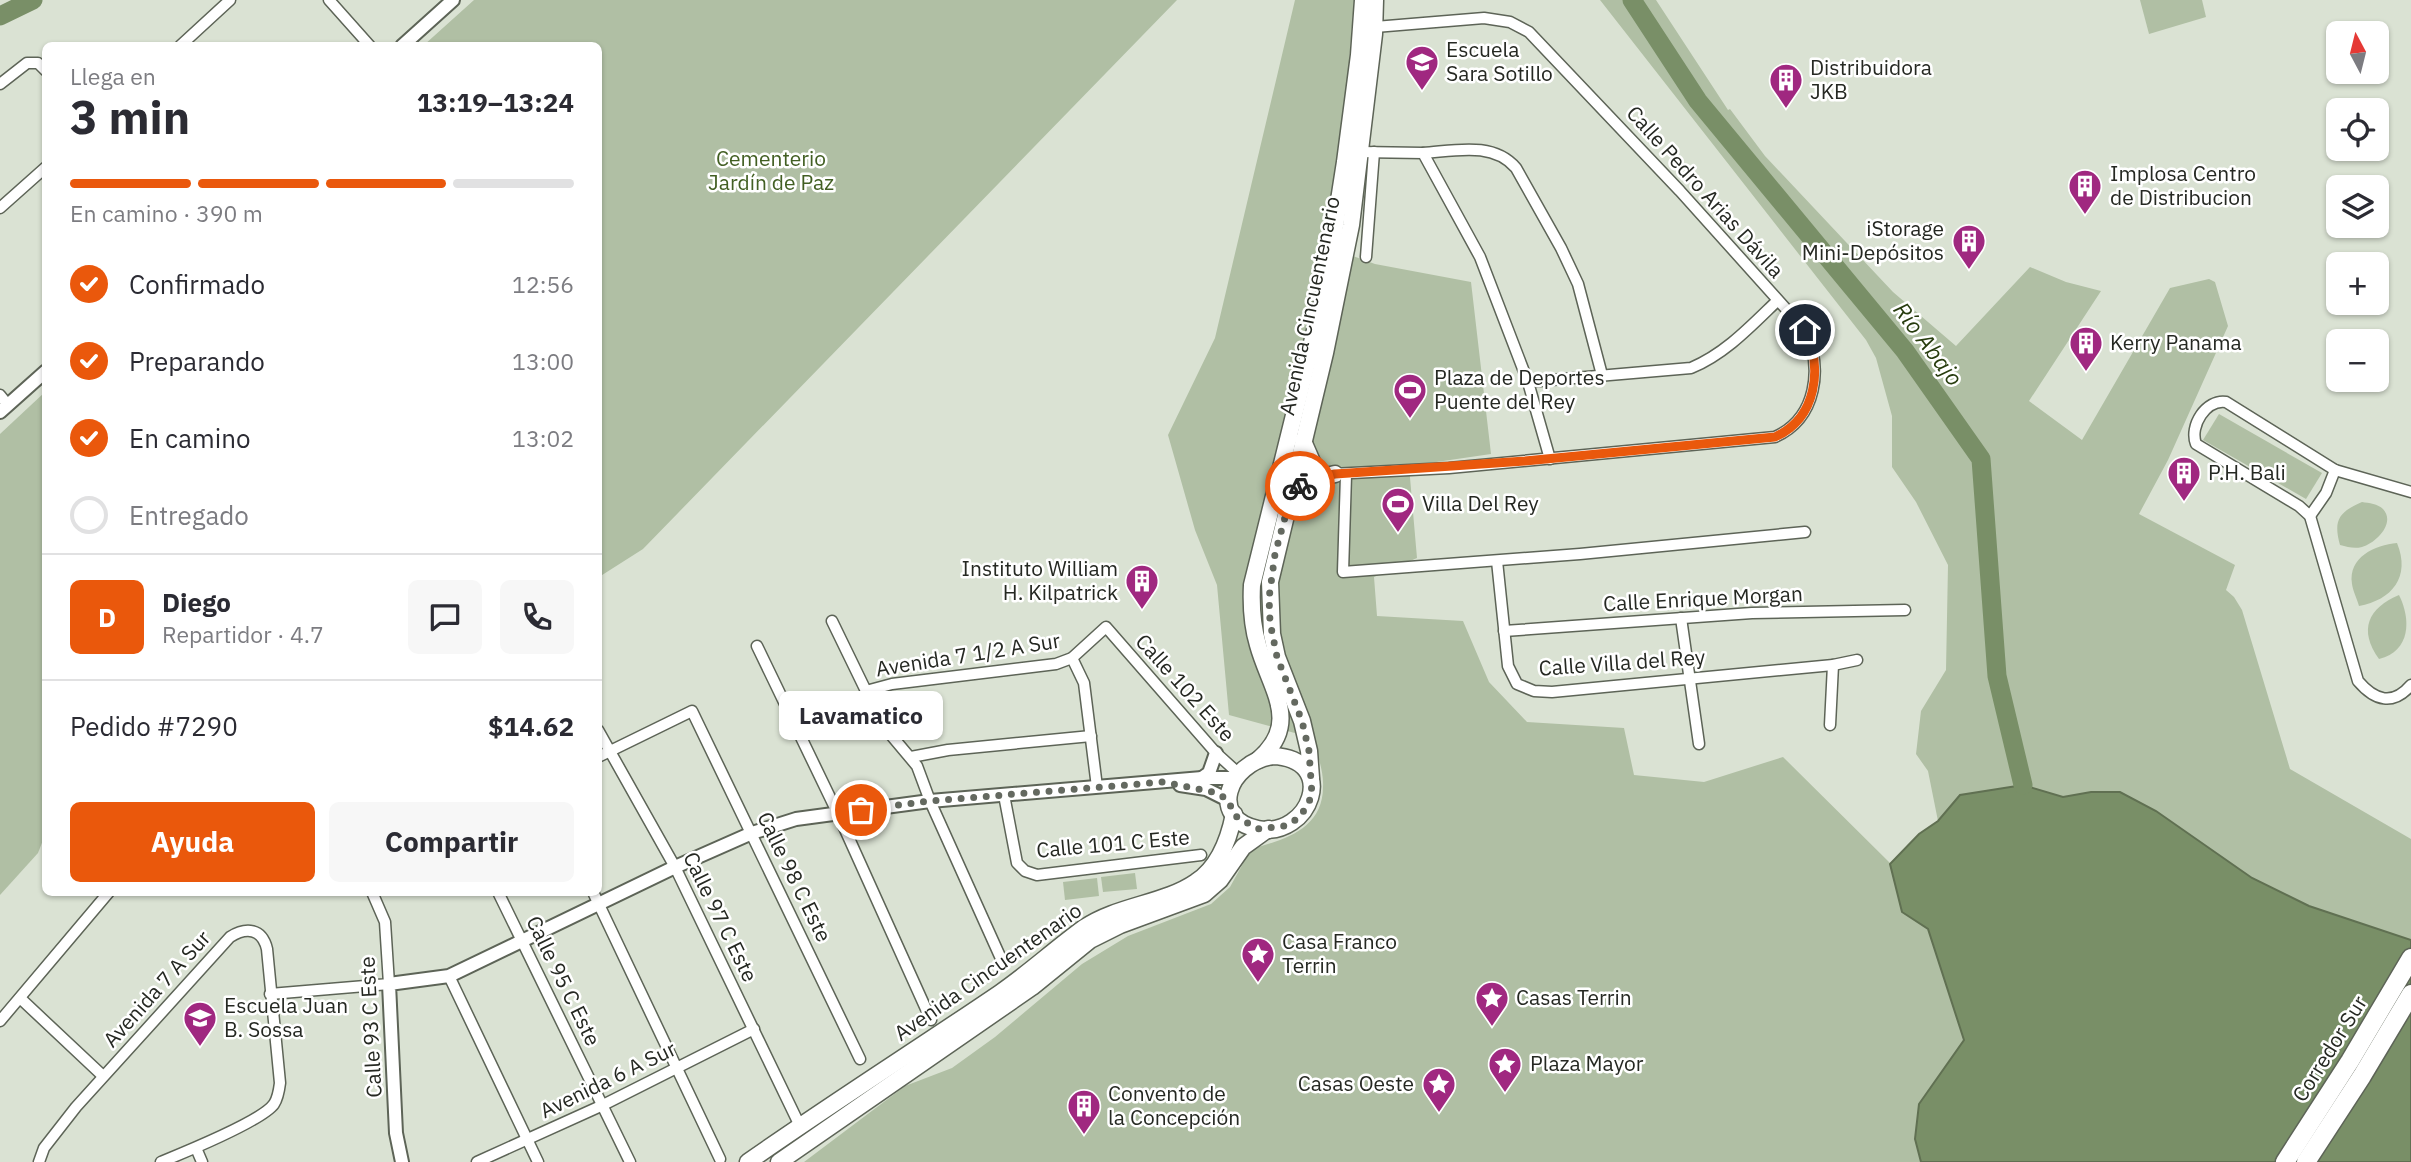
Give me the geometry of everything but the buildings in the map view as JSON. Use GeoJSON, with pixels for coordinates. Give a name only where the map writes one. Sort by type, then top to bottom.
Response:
{"type":"FeatureCollection","features":[{"type":"Feature","properties":{"kind":"highway","name":"Corredor Sur"},"geometry":{"type":"LineString","coordinates":[[2285,1162],[2350,1061],[2411,958]]}},
{"type":"Feature","properties":{"kind":"highway","name":"Corredor Sur"},"geometry":{"type":"LineString","coordinates":[[2306,1162],[2411,994]]}},
{"type":"Feature","properties":{"kind":"main road","name":"Avenida Cincuentenario"},"geometry":{"type":"LineString","coordinates":[[1258,760],[1273,746],[1281,716],[1279,702],[1258,646],[1251,604],[1255,568],[1322,304],[1335,239],[1359,55],[1363,0]]}},
{"type":"Feature","properties":{"kind":"main road","name":"Avenida Cincuentenario"},"geometry":{"type":"LineString","coordinates":[[1311,778],[1309,751],[1302,721],[1277,657],[1270,622],[1270,582],[1345,261],[1367,152],[1376,0]]}},
{"type":"Feature","properties":{"kind":"main road"},"geometry":{"type":"LineString","coordinates":[[1303,441],[1313,464],[1335,474]]}},
{"type":"Feature","properties":{"kind":"main road"},"geometry":{"type":"LineString","coordinates":[[1251,604],[1282,489],[1296,472]]}},
{"type":"Feature","properties":{"kind":"main road"},"geometry":{"type":"LineString","coordinates":[[1290,499],[1306,481],[1335,474]]}},
{"type":"Feature","properties":{"kind":"main road"},"geometry":{"type":"LineString","coordinates":[[1273,756],[1293,759],[1304,766],[1311,778],[1312,795],[1306,808],[1289,823],[1268,829],[1251,827],[1231,807],[1229,789],[1237,775],[1258,760],[1273,756]]}},
{"type":"Feature","properties":{"kind":"main road","name":"Avenida Cincuentenario"},"geometry":{"type":"LineString","coordinates":[[748,1162],[1000,993],[1085,928],[1115,912],[1196,882],[1209,870],[1225,845],[1231,807]]}},
{"type":"Feature","properties":{"kind":"main road","name":"Avenida Cincuentenario"},"geometry":{"type":"LineString","coordinates":[[779,1162],[1032,987],[1090,940],[1120,925],[1204,894],[1220,880],[1243,847],[1268,829]]}},
{"type":"Feature","properties":{"kind":"street"},"geometry":{"type":"LineString","coordinates":[[184,42],[230,0]]}},
{"type":"Feature","properties":{"kind":"street"},"geometry":{"type":"LineString","coordinates":[[330,0],[367,42]]}},
{"type":"Feature","properties":{"kind":"street"},"geometry":{"type":"LineString","coordinates":[[406,42],[453,0]]}},
{"type":"Feature","properties":{"kind":"street","name":"Calle Pedro Arias Dávila"},"geometry":{"type":"LineString","coordinates":[[1296,472],[1335,474],[1550,459],[1775,437],[1792,427],[1808,401],[1815,382],[1814,349],[1805,330],[1681,191],[1529,32],[1510,22],[1484,18],[1375,27]]}},
{"type":"Feature","properties":{"kind":"street"},"geometry":{"type":"LineString","coordinates":[[0,84],[27,62],[38,63],[42,67]]}},
{"type":"Feature","properties":{"kind":"street"},"geometry":{"type":"LineString","coordinates":[[1366,257],[1367,152],[1488,150],[1508,159],[1516,168],[1562,248],[1578,284],[1602,375]]}},
{"type":"Feature","properties":{"kind":"street"},"geometry":{"type":"LineString","coordinates":[[1423,153],[1480,257],[1528,382],[1550,459]]}},
{"type":"Feature","properties":{"kind":"street"},"geometry":{"type":"LineString","coordinates":[[0,208],[42,171]]}},
{"type":"Feature","properties":{"kind":"street"},"geometry":{"type":"LineString","coordinates":[[1528,382],[1677,370],[1707,361],[1777,301]]}},
{"type":"Feature","properties":{"kind":"street"},"geometry":{"type":"LineString","coordinates":[[3,404],[42,374]]}},
{"type":"Feature","properties":{"kind":"street"},"geometry":{"type":"LineString","coordinates":[[2411,492],[2335,470],[2226,402],[2217,401],[2210,404],[2194,429],[2196,444],[2299,506],[2310,516],[2358,681],[2368,694],[2387,700],[2403,694],[2411,685]]}},
{"type":"Feature","properties":{"kind":"street"},"geometry":{"type":"LineString","coordinates":[[2310,516],[2326,493],[2335,470]]}},
{"type":"Feature","properties":{"kind":"street"},"geometry":{"type":"LineString","coordinates":[[1335,474],[1343,572],[1497,561],[1805,532]]}},
{"type":"Feature","properties":{"kind":"street","name":"Calle Villa del Rey"},"geometry":{"type":"LineString","coordinates":[[1497,561],[1508,666],[1517,684],[1534,691],[1552,692],[1833,665],[1857,660]]}},
{"type":"Feature","properties":{"kind":"street","name":"Calle Enrique Morgan"},"geometry":{"type":"LineString","coordinates":[[1504,631],[1752,613],[1905,610]]}},
{"type":"Feature","properties":{"kind":"street"},"geometry":{"type":"LineString","coordinates":[[1682,618],[1699,744]]}},
{"type":"Feature","properties":{"kind":"street"},"geometry":{"type":"LineString","coordinates":[[832,621],[891,735],[917,766],[1003,963]]}},
{"type":"Feature","properties":{"kind":"street","name":"Avenida 7 1/2 A Sur"},"geometry":{"type":"LineString","coordinates":[[866,691],[892,684],[1056,664],[1072,657],[1105,627]]}},
{"type":"Feature","properties":{"kind":"street","name":"Calle 102 Este"},"geometry":{"type":"LineString","coordinates":[[1105,627],[1237,775]]}},
{"type":"Feature","properties":{"kind":"street"},"geometry":{"type":"LineString","coordinates":[[757,646],[838,814],[931,1020]]}},
{"type":"Feature","properties":{"kind":"street"},"geometry":{"type":"LineString","coordinates":[[1072,657],[1084,683],[1097,787]]}},
{"type":"Feature","properties":{"kind":"street"},"geometry":{"type":"LineString","coordinates":[[1830,725],[1833,665]]}},
{"type":"Feature","properties":{"kind":"street","name":"Calle 98 C Este"},"geometry":{"type":"LineString","coordinates":[[611,751],[692,711],[860,1059]]}},
{"type":"Feature","properties":{"kind":"street","name":"Calle 97 C Este"},"geometry":{"type":"LineString","coordinates":[[602,736],[675,867],[800,1126]]}},
{"type":"Feature","properties":{"kind":"street"},"geometry":{"type":"LineString","coordinates":[[911,757],[948,750],[1091,736]]}},
{"type":"Feature","properties":{"kind":"street"},"geometry":{"type":"LineString","coordinates":[[602,755],[611,751]]}},
{"type":"Feature","properties":{"kind":"street"},"geometry":{"type":"LineString","coordinates":[[1202,778],[1209,773],[1216,753]]}},
{"type":"Feature","properties":{"kind":"street"},"geometry":{"type":"LineString","coordinates":[[602,895],[675,867],[752,832],[796,819],[930,801],[1237,775]]}},
{"type":"Feature","properties":{"kind":"street"},"geometry":{"type":"LineString","coordinates":[[1163,782],[1206,789],[1231,807]]}},
{"type":"Feature","properties":{"kind":"street","name":"Calle 101 C Este"},"geometry":{"type":"LineString","coordinates":[[1004,794],[1017,863],[1025,871],[1037,875],[1201,855]]}},
{"type":"Feature","properties":{"kind":"street"},"geometry":{"type":"LineString","coordinates":[[0,1021],[107,896]]}},
{"type":"Feature","properties":{"kind":"street","name":"Calle 93 C Este"},"geometry":{"type":"LineString","coordinates":[[374,896],[385,922],[396,1133],[402,1162]]}},
{"type":"Feature","properties":{"kind":"street","name":"Calle 95 C Este"},"geometry":{"type":"LineString","coordinates":[[500,896],[630,1162]]}},
{"type":"Feature","properties":{"kind":"street"},"geometry":{"type":"LineString","coordinates":[[270,994],[449,976],[522,941],[595,898],[720,1159]]}},
{"type":"Feature","properties":{"kind":"street","name":"Avenida 7 A Sur"},"geometry":{"type":"LineString","coordinates":[[39,1162],[44,1148],[103,1076],[230,937],[250,930],[264,940],[280,1083],[275,1103],[256,1117],[196,1148]]}},
{"type":"Feature","properties":{"kind":"street"},"geometry":{"type":"LineString","coordinates":[[449,976],[538,1162]]}},
{"type":"Feature","properties":{"kind":"street"},"geometry":{"type":"LineString","coordinates":[[20,998],[103,1076]]}},
{"type":"Feature","properties":{"kind":"street","name":"Avenida 6 A Sur"},"geometry":{"type":"LineString","coordinates":[[477,1162],[603,1105],[754,1029]]}},
{"type":"Feature","properties":{"kind":"street"},"geometry":{"type":"LineString","coordinates":[[161,1162],[196,1148],[202,1162]]}},
{"type":"Feature","properties":{"kind":"green space","name":"Cementerio Jardín de Paz"},"geometry":{"type":"Polygon","coordinates":[[[474,0],[1177,0],[643,549],[602,575],[602,42],[427,42],[474,0]]]}},
{"type":"Feature","properties":{"kind":"green space"},"geometry":{"type":"Polygon","coordinates":[[[1295,0],[1354,0],[1342,153],[1328,247],[1375,264],[1471,282],[1491,454],[1409,466],[1417,558],[1374,577],[1377,616],[1463,621],[1489,682],[1527,722],[1624,728],[1634,775],[1704,782],[1783,757],[1890,863],[1919,834],[1938,821],[1928,771],[1916,754],[1921,711],[1946,670],[1948,565],[1916,502],[1892,467],[1892,416],[1876,358],[1866,340],[1600,0],[1656,0],[1728,110],[1730,109],[1765,156],[1893,292],[1956,346],[2030,267],[2066,282],[2101,291],[2029,401],[2082,440],[2170,288],[2209,279],[2215,282],[2228,326],[2168,460],[2139,514],[2235,565],[2226,590],[2242,610],[2290,769],[2411,839],[2411,1162],[804,1162],[905,1086],[952,1068],[995,1037],[1082,964],[1128,936],[1211,904],[1230,887],[1251,849],[1288,837],[1309,823],[1316,813],[1321,801],[1323,781],[1313,738],[1229,715],[1217,585],[1195,530],[1168,435],[1215,338],[1295,0]]]}},
{"type":"Feature","properties":{"kind":"green space"},"geometry":{"type":"Polygon","coordinates":[[[2140,0],[2202,0],[2206,17],[2149,34],[2140,0]]]}},
{"type":"Feature","properties":{"kind":"green space"},"geometry":{"type":"Polygon","coordinates":[[[42,395],[42,843],[38,853],[0,895],[0,434],[42,395]]]}},
{"type":"Feature","properties":{"kind":"green space"},"geometry":{"type":"Polygon","coordinates":[[[2219,414],[2322,473],[2306,499],[2203,440],[2219,414]]]}},
{"type":"Feature","properties":{"kind":"green space"},"geometry":{"type":"Polygon","coordinates":[[[2362,502],[2383,509],[2387,520],[2383,532],[2362,547],[2340,545],[2337,529],[2340,518],[2348,509],[2362,502]]]}},
{"type":"Feature","properties":{"kind":"green space"},"geometry":{"type":"Polygon","coordinates":[[[2397,543],[2402,566],[2396,585],[2381,598],[2359,606],[2352,584],[2354,566],[2372,550],[2397,543]]]}},
{"type":"Feature","properties":{"kind":"green space"},"geometry":{"type":"Polygon","coordinates":[[[2399,595],[2405,614],[2406,633],[2397,649],[2379,659],[2369,639],[2370,621],[2380,606],[2399,595]]]}},
{"type":"Feature","properties":{"kind":"green space"},"geometry":{"type":"Polygon","coordinates":[[[1135,873],[1137,889],[1103,892],[1101,877],[1135,873]]]}},
{"type":"Feature","properties":{"kind":"green space"},"geometry":{"type":"Polygon","coordinates":[[[1097,878],[1099,896],[1065,900],[1063,882],[1097,878]]]}},
{"type":"Feature","properties":{"kind":"shaded area"},"geometry":{"type":"Polygon","coordinates":[[[2023,785],[2063,797],[2091,792],[2120,792],[2156,811],[2252,878],[2309,906],[2411,940],[2411,1162],[1921,1162],[1915,1139],[1919,1104],[1964,1040],[1928,929],[1902,912],[1890,864],[1919,834],[1938,821],[1960,795],[2023,785]]]}},
{"type":"Feature","properties":{"kind":"waterway","name":"Río Abajo"},"geometry":{"type":"LineString","coordinates":[[0,16],[33,0]]}},
{"type":"Feature","properties":{"kind":"waterway","name":"Río Abajo"},"geometry":{"type":"LineString","coordinates":[[1632,0],[1698,101],[1905,351],[1981,459],[1997,676],[2023,785]]}},
{"type":"Feature","properties":{"kind":"way so far"},"geometry":{"type":"LineString","coordinates":[[861,810],[930,801],[1163,782],[1217,793],[1228,800],[1234,814],[1251,827],[1268,829],[1284,826],[1297,819],[1312,795],[1309,751],[1302,721],[1277,657],[1270,622],[1269,598],[1275,554],[1290,499],[1300,486]]}},
{"type":"Feature","properties":{"kind":"place","name":"Escuela Sara Sotillo"},"geometry":{"type":"Point","coordinates":[1422,92]}},
{"type":"Feature","properties":{"kind":"place","name":"Distribuidora JKB"},"geometry":{"type":"Point","coordinates":[1786,110]}},
{"type":"Feature","properties":{"kind":"place","name":"Implosa Centro de Distribucion"},"geometry":{"type":"Point","coordinates":[2085,216]}},
{"type":"Feature","properties":{"kind":"place","name":"iStorage Mini-Depósitos"},"geometry":{"type":"Point","coordinates":[1969,271]}},
{"type":"Feature","properties":{"kind":"place","name":"Kerry Panama"},"geometry":{"type":"Point","coordinates":[2086,373]}},
{"type":"Feature","properties":{"kind":"place","name":"Plaza de Deportes Puente del Rey"},"geometry":{"type":"Point","coordinates":[1410,420]}},
{"type":"Feature","properties":{"kind":"place","name":"P.H. Bali"},"geometry":{"type":"Point","coordinates":[2184,503]}},
{"type":"Feature","properties":{"kind":"place","name":"Villa Del Rey"},"geometry":{"type":"Point","coordinates":[1398,534]}},
{"type":"Feature","properties":{"kind":"place","name":"Instituto William H. Kilpatrick"},"geometry":{"type":"Point","coordinates":[1142,611]}},
{"type":"Feature","properties":{"kind":"place","name":"Lavamatico"},"geometry":{"type":"Point","coordinates":[861,810]}},
{"type":"Feature","properties":{"kind":"place","name":"Casa Franco Terrin"},"geometry":{"type":"Point","coordinates":[1258,984]}},
{"type":"Feature","properties":{"kind":"place","name":"Casas Terrin"},"geometry":{"type":"Point","coordinates":[1492,1028]}},
{"type":"Feature","properties":{"kind":"place","name":"Escuela Juan B. Sossa"},"geometry":{"type":"Point","coordinates":[200,1048]}},
{"type":"Feature","properties":{"kind":"place","name":"Plaza Mayor"},"geometry":{"type":"Point","coordinates":[1505,1094]}},
{"type":"Feature","properties":{"kind":"place","name":"Casas Oeste"},"geometry":{"type":"Point","coordinates":[1439,1114]}},
{"type":"Feature","properties":{"kind":"place","name":"Convento de la Concepción"},"geometry":{"type":"Point","coordinates":[1084,1136]}},
{"type":"Feature","properties":{"kind":"route"},"geometry":{"type":"LineString","coordinates":[[1300,486],[1306,481],[1335,474],[1525,461],[1775,437],[1784,433],[1799,419],[1815,382],[1814,349],[1805,330]]}}]}
